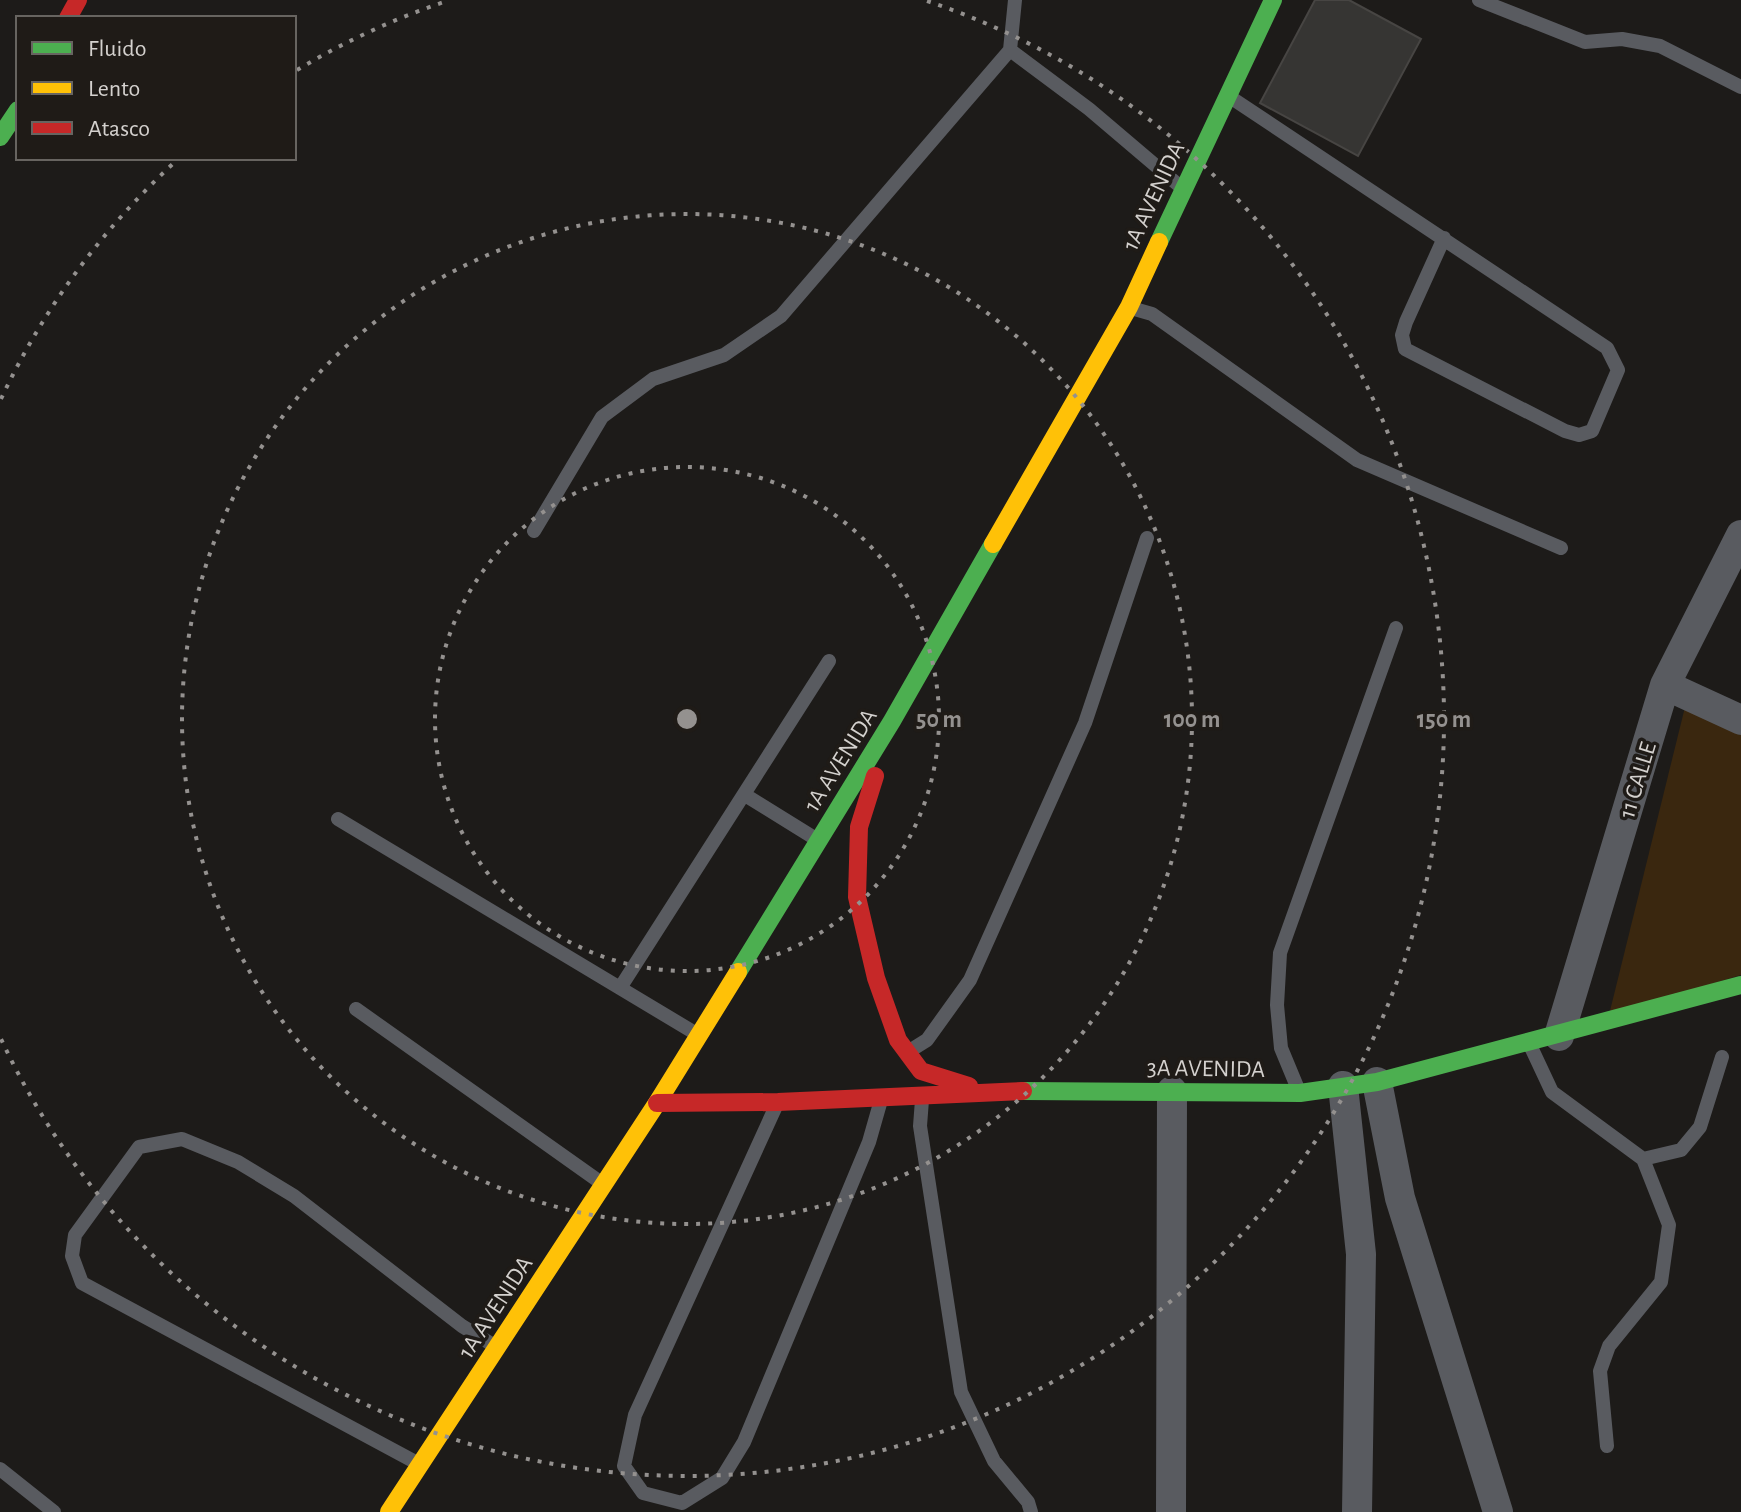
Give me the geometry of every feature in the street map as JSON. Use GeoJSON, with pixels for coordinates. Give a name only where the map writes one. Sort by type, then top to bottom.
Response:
{"type":"FeatureCollection","features":[{"type":"Feature","properties":{"kind":"street","name":"1A AVENIDA"},"geometry":{"type":"LineString","coordinates":[[389,1512],[657,1103],[892,721],[1129,307],[1182,188],[1229,97],[1273,0]]}},
{"type":"Feature","properties":{"kind":"street"},"geometry":{"type":"LineString","coordinates":[[0,137],[16,113]]}},
{"type":"Feature","properties":{"kind":"street","name":"11 CALLE"},"geometry":{"type":"LineString","coordinates":[[1559,1036],[1665,685],[1741,535]]}},
{"type":"Feature","properties":{"kind":"street"},"geometry":{"type":"LineString","coordinates":[[1665,685],[1741,720]]}},
{"type":"Feature","properties":{"kind":"street"},"geometry":{"type":"LineString","coordinates":[[892,721],[859,827],[857,897],[876,978],[898,1040],[921,1071],[987,1091]]}},
{"type":"Feature","properties":{"kind":"street","name":"3A AVENIDA"},"geometry":{"type":"LineString","coordinates":[[657,1103],[778,1102],[987,1091],[1300,1093],[1377,1082],[1530,1045],[1741,985]]}},
{"type":"Feature","properties":{"kind":"street"},"geometry":{"type":"LineString","coordinates":[[1377,1082],[1400,1198],[1498,1512]]}},
{"type":"Feature","properties":{"kind":"street"},"geometry":{"type":"LineString","coordinates":[[1343,1086],[1361,1254],[1357,1512]]}},
{"type":"Feature","properties":{"kind":"street"},"geometry":{"type":"LineString","coordinates":[[1171,1512],[1172,1091]]}},
{"type":"Feature","properties":{"kind":"lane"},"geometry":{"type":"LineString","coordinates":[[534,531],[602,417],[653,379],[724,355],[781,316],[1010,50],[1015,0]]}},
{"type":"Feature","properties":{"kind":"lane"},"geometry":{"type":"LineString","coordinates":[[1479,0],[1585,42],[1622,39],[1660,46],[1741,87]]}},
{"type":"Feature","properties":{"kind":"lane"},"geometry":{"type":"LineString","coordinates":[[1010,50],[1089,109],[1182,188]]}},
{"type":"Feature","properties":{"kind":"lane"},"geometry":{"type":"LineString","coordinates":[[1229,97],[1444,238],[1607,348],[1618,370],[1592,431],[1579,435],[1565,431],[1405,349],[1402,335],[1406,322],[1444,238]]}},
{"type":"Feature","properties":{"kind":"lane"},"geometry":{"type":"LineString","coordinates":[[1129,307],[1152,314],[1357,460],[1561,548]]}},
{"type":"Feature","properties":{"kind":"lane"},"geometry":{"type":"LineString","coordinates":[[908,1053],[927,1040],[970,980],[1085,723],[1147,538]]}},
{"type":"Feature","properties":{"kind":"lane"},"geometry":{"type":"LineString","coordinates":[[1300,1093],[1281,1048],[1277,1005],[1280,953],[1396,628]]}},
{"type":"Feature","properties":{"kind":"lane"},"geometry":{"type":"LineString","coordinates":[[620,988],[829,661]]}},
{"type":"Feature","properties":{"kind":"lane"},"geometry":{"type":"LineString","coordinates":[[745,795],[818,841]]}},
{"type":"Feature","properties":{"kind":"lane"},"geometry":{"type":"LineString","coordinates":[[338,819],[699,1035]]}},
{"type":"Feature","properties":{"kind":"lane"},"geometry":{"type":"LineString","coordinates":[[356,1009],[604,1184]]}},
{"type":"Feature","properties":{"kind":"lane"},"geometry":{"type":"LineString","coordinates":[[1530,1045],[1552,1092],[1643,1159],[1669,1225],[1661,1282],[1609,1346],[1600,1371],[1607,1446]]}},
{"type":"Feature","properties":{"kind":"lane"},"geometry":{"type":"LineString","coordinates":[[1643,1159],[1681,1150],[1700,1127],[1722,1057]]}},
{"type":"Feature","properties":{"kind":"lane"},"geometry":{"type":"LineString","coordinates":[[923,1096],[920,1126],[961,1392],[994,1461],[1028,1502],[1031,1512]]}},
{"type":"Feature","properties":{"kind":"lane"},"geometry":{"type":"LineString","coordinates":[[778,1102],[635,1415],[624,1466],[643,1493],[682,1503],[722,1478],[744,1442],[869,1142],[881,1097]]}},
{"type":"Feature","properties":{"kind":"lane"},"geometry":{"type":"LineString","coordinates":[[420,1465],[82,1283],[72,1256],[75,1235],[139,1147],[182,1139],[238,1162],[294,1196],[462,1326],[497,1348]]}},
{"type":"Feature","properties":{"kind":"lane"},"geometry":{"type":"LineString","coordinates":[[0,1469],[54,1512]]}},
{"type":"Feature","properties":{"kind":"shaded area"},"geometry":{"type":"Polygon","coordinates":[[[1685,707],[1741,735],[1741,975],[1609,1015],[1685,707]]]}},
{"type":"Feature","properties":{"kind":"building"},"geometry":{"type":"Polygon","coordinates":[[[1315,0],[1349,0],[1421,39],[1358,156],[1260,103],[1315,0]]]}},
{"type":"Feature","properties":{"kind":"traffic: fast"},"geometry":{"type":"LineString","coordinates":[[1159,242],[1273,0]]}},
{"type":"Feature","properties":{"kind":"traffic: fast"},"geometry":{"type":"LineString","coordinates":[[0,137],[16,113]]}},
{"type":"Feature","properties":{"kind":"traffic: fast"},"geometry":{"type":"LineString","coordinates":[[738,972],[892,721],[993,544]]}},
{"type":"Feature","properties":{"kind":"traffic: fast"},"geometry":{"type":"LineString","coordinates":[[1023,1091],[1300,1093],[1377,1082],[1741,985]]}},
{"type":"Feature","properties":{"kind":"traffic: slow"},"geometry":{"type":"LineString","coordinates":[[993,544],[1129,307],[1159,242]]}},
{"type":"Feature","properties":{"kind":"traffic: slow"},"geometry":{"type":"LineString","coordinates":[[389,1512],[657,1103],[738,972]]}},
{"type":"Feature","properties":{"kind":"traffic: jam"},"geometry":{"type":"LineString","coordinates":[[69,16],[78,0]]}},
{"type":"Feature","properties":{"kind":"traffic: jam"},"geometry":{"type":"LineString","coordinates":[[875,776],[859,827],[857,897],[876,978],[898,1040],[921,1071],[969,1086]]}},
{"type":"Feature","properties":{"kind":"traffic: jam"},"geometry":{"type":"LineString","coordinates":[[657,1103],[778,1102],[1023,1091]]}}]}
